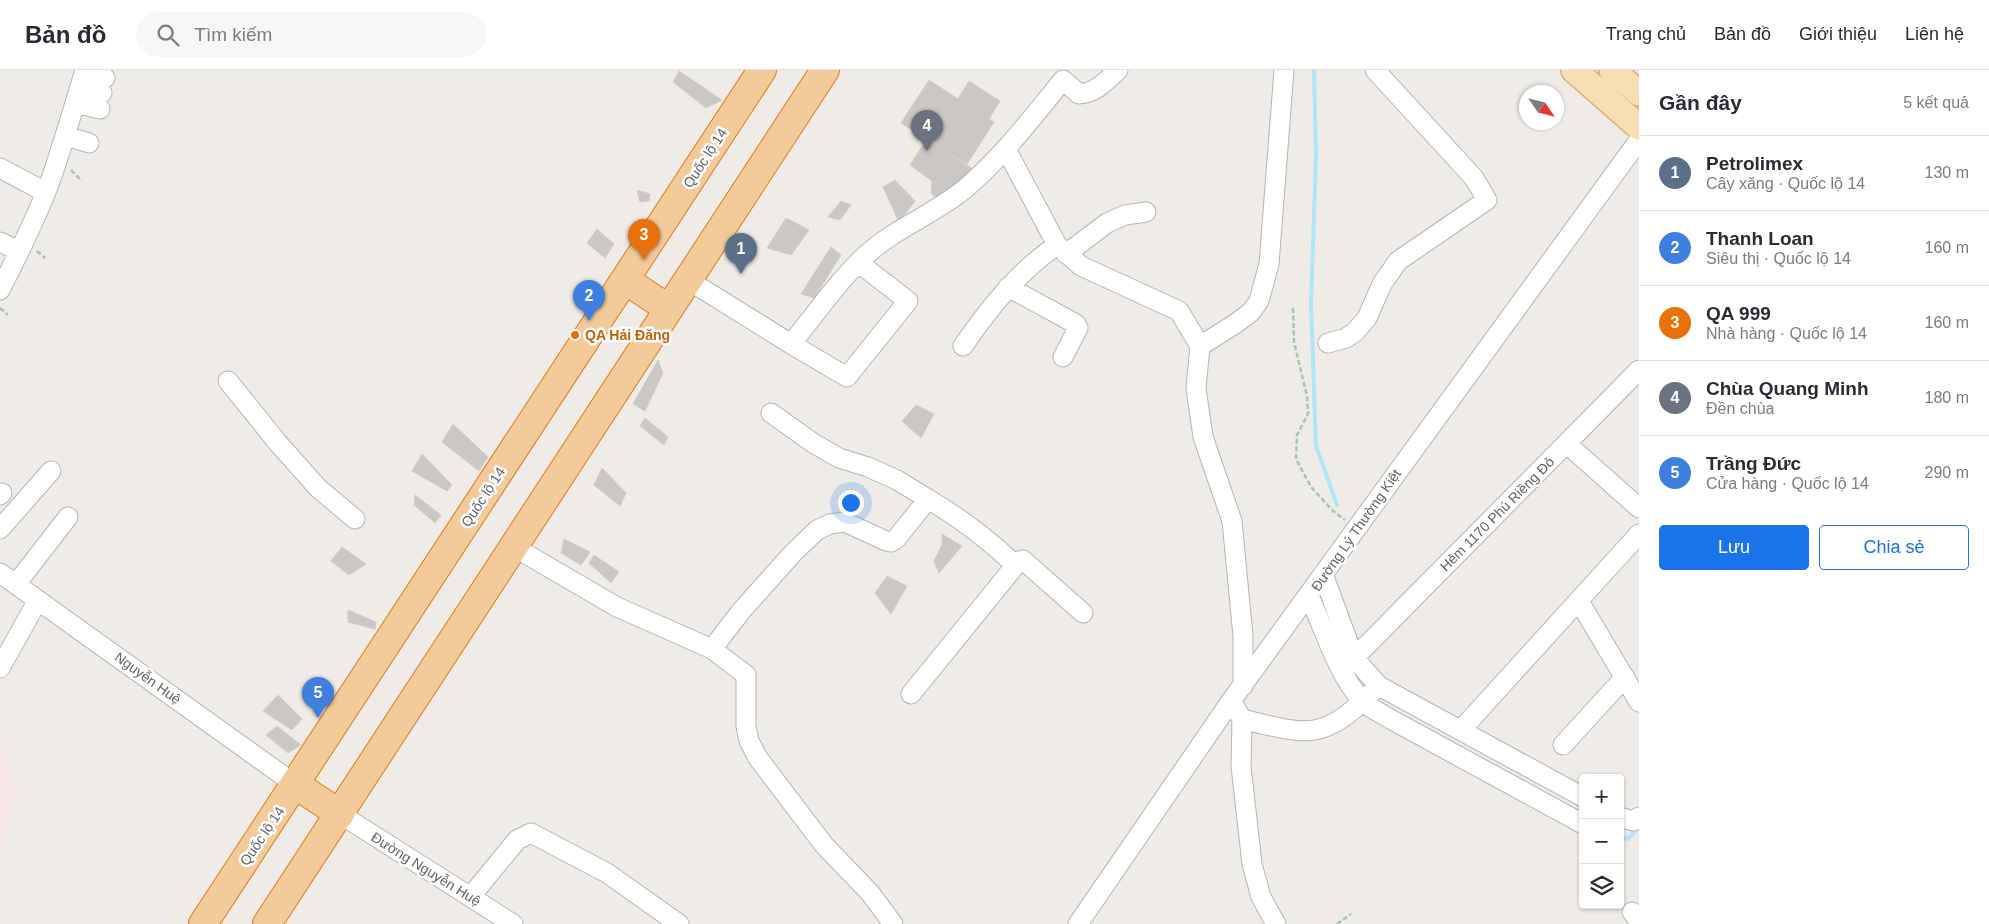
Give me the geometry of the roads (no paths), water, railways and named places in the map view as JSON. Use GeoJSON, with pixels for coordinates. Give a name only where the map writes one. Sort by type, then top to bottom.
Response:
{"type":"FeatureCollection","features":[{"type":"Feature","properties":{"kind":"highway","name":"Quốc lộ 14"},"geometry":{"type":"LineString","coordinates":[[203,924],[296,785],[762,70]]}},
{"type":"Feature","properties":{"kind":"highway"},"geometry":{"type":"LineString","coordinates":[[266,924],[340,814],[825,70]]}},
{"type":"Feature","properties":{"kind":"highway"},"geometry":{"type":"LineString","coordinates":[[625,280],[669,309]]}},
{"type":"Feature","properties":{"kind":"highway"},"geometry":{"type":"LineString","coordinates":[[296,785],[340,814]]}},
{"type":"Feature","properties":{"kind":"main road"},"geometry":{"type":"LineString","coordinates":[[1574,70],[1639,127]]}},
{"type":"Feature","properties":{"kind":"main road"},"geometry":{"type":"LineString","coordinates":[[1612,70],[1639,94]]}},
{"type":"Feature","properties":{"kind":"street"},"geometry":{"type":"LineString","coordinates":[[791,344],[859,262],[883,242],[965,188],[1012,142],[1059,75],[1080,94],[1089,94],[1118,70]]}},
{"type":"Feature","properties":{"kind":"street"},"geometry":{"type":"LineString","coordinates":[[1200,346],[1235,324],[1251,312],[1260,301],[1269,264],[1284,70]]}},
{"type":"Feature","properties":{"kind":"street"},"geometry":{"type":"LineString","coordinates":[[1328,343],[1346,338],[1355,332],[1366,318],[1382,284],[1398,261],[1487,200],[1474,178],[1375,70]]}},
{"type":"Feature","properties":{"kind":"street"},"geometry":{"type":"LineString","coordinates":[[81,83],[102,93],[81,83]]}},
{"type":"Feature","properties":{"kind":"street"},"geometry":{"type":"LineString","coordinates":[[0,289],[45,192],[66,136],[81,83]]}},
{"type":"Feature","properties":{"kind":"street"},"geometry":{"type":"LineString","coordinates":[[66,136],[89,143]]}},
{"type":"Feature","properties":{"kind":"street","name":"Đường Lý Thường Kiệt"},"geometry":{"type":"LineString","coordinates":[[1078,924],[1231,701],[1244,686],[1356,528],[1639,140]]}},
{"type":"Feature","properties":{"kind":"street"},"geometry":{"type":"LineString","coordinates":[[1012,142],[1062,250],[1081,266],[1179,312],[1200,346],[1196,388],[1203,437],[1232,521],[1243,636],[1244,686]]}},
{"type":"Feature","properties":{"kind":"street"},"geometry":{"type":"LineString","coordinates":[[0,168],[45,192]]}},
{"type":"Feature","properties":{"kind":"street"},"geometry":{"type":"LineString","coordinates":[[963,346],[1008,287],[1044,254],[1062,250],[1107,223],[1126,215],[1146,212]]}},
{"type":"Feature","properties":{"kind":"street"},"geometry":{"type":"LineString","coordinates":[[0,242],[19,251]]}},
{"type":"Feature","properties":{"kind":"street"},"geometry":{"type":"LineString","coordinates":[[688,280],[847,377],[908,301],[859,262]]}},
{"type":"Feature","properties":{"kind":"street"},"geometry":{"type":"LineString","coordinates":[[1008,287],[1076,324],[1078,328],[1063,357]]}},
{"type":"Feature","properties":{"kind":"street","name":"Hẻm 1170 Phú Riềng Đỏ"},"geometry":{"type":"LineString","coordinates":[[1354,658],[1639,370]]}},
{"type":"Feature","properties":{"kind":"street"},"geometry":{"type":"LineString","coordinates":[[228,381],[278,443],[318,488],[355,519]]}},
{"type":"Feature","properties":{"kind":"street"},"geometry":{"type":"LineString","coordinates":[[771,413],[813,443],[839,458],[868,467],[897,480],[961,519],[991,542],[1014,564]]}},
{"type":"Feature","properties":{"kind":"street"},"geometry":{"type":"LineString","coordinates":[[1567,444],[1639,508]]}},
{"type":"Feature","properties":{"kind":"street"},"geometry":{"type":"LineString","coordinates":[[0,529],[51,471]]}},
{"type":"Feature","properties":{"kind":"street"},"geometry":{"type":"LineString","coordinates":[[712,649],[742,610],[792,553],[817,530],[830,524],[845,522],[891,542],[896,539],[928,499]]}},
{"type":"Feature","properties":{"kind":"street"},"geometry":{"type":"LineString","coordinates":[[16,584],[68,517]]}},
{"type":"Feature","properties":{"kind":"street"},"geometry":{"type":"LineString","coordinates":[[1461,730],[1639,534]]}},
{"type":"Feature","properties":{"kind":"street"},"geometry":{"type":"LineString","coordinates":[[514,547],[618,607],[712,649],[746,675],[746,726],[749,741],[758,758],[824,845],[871,894],[893,924]]}},
{"type":"Feature","properties":{"kind":"street"},"geometry":{"type":"LineString","coordinates":[[911,694],[1019,560],[1023,560],[1084,614]]}},
{"type":"Feature","properties":{"kind":"street","name":"Nguyễn Huệ"},"geometry":{"type":"LineString","coordinates":[[0,573],[296,785]]}},
{"type":"Feature","properties":{"kind":"street"},"geometry":{"type":"LineString","coordinates":[[1323,574],[1354,658],[1379,686],[1579,795]]}},
{"type":"Feature","properties":{"kind":"street"},"geometry":{"type":"LineString","coordinates":[[1309,596],[1324,627],[1341,671],[1363,702],[1392,720],[1579,822]]}},
{"type":"Feature","properties":{"kind":"street"},"geometry":{"type":"LineString","coordinates":[[0,668],[38,600]]}},
{"type":"Feature","properties":{"kind":"street"},"geometry":{"type":"LineString","coordinates":[[1579,601],[1639,702]]}},
{"type":"Feature","properties":{"kind":"street"},"geometry":{"type":"LineString","coordinates":[[1564,745],[1625,677]]}},
{"type":"Feature","properties":{"kind":"street"},"geometry":{"type":"LineString","coordinates":[[1242,719],[1293,731],[1314,731],[1340,720],[1363,702],[1379,686]]}},
{"type":"Feature","properties":{"kind":"street"},"geometry":{"type":"LineString","coordinates":[[1231,701],[1242,719],[1241,766],[1252,864],[1261,897],[1276,924]]}},
{"type":"Feature","properties":{"kind":"street","name":"Đường Nguyễn Huệ"},"geometry":{"type":"LineString","coordinates":[[340,814],[513,924]]}},
{"type":"Feature","properties":{"kind":"street"},"geometry":{"type":"LineString","coordinates":[[1624,819],[1633,821],[1639,817]]}},
{"type":"Feature","properties":{"kind":"street"},"geometry":{"type":"LineString","coordinates":[[471,896],[517,840],[531,833],[607,873],[679,924]]}},
{"type":"Feature","properties":{"kind":"waterway"},"geometry":{"type":"LineString","coordinates":[[1314,70],[1316,155],[1311,304],[1316,446],[1337,505]]}},
{"type":"Feature","properties":{"kind":"waterway"},"geometry":{"type":"LineString","coordinates":[[1624,838],[1628,839],[1639,827]]}},
{"type":"Feature","properties":{"kind":"place","name":"Chùa Quang Minh"},"geometry":{"type":"Point","coordinates":[927,151]}},
{"type":"Feature","properties":{"kind":"place","name":"QA 999"},"geometry":{"type":"Point","coordinates":[644,260]}},
{"type":"Feature","properties":{"kind":"place","name":"Petrolimex"},"geometry":{"type":"Point","coordinates":[741,274]}},
{"type":"Feature","properties":{"kind":"place","name":"Thanh Loan"},"geometry":{"type":"Point","coordinates":[589,321]}},
{"type":"Feature","properties":{"kind":"place","name":"QA Hải Đăng"},"geometry":{"type":"Point","coordinates":[575,335]}},
{"type":"Feature","properties":{"kind":"place","name":"Trầng Đức"},"geometry":{"type":"Point","coordinates":[318,718]}}]}
